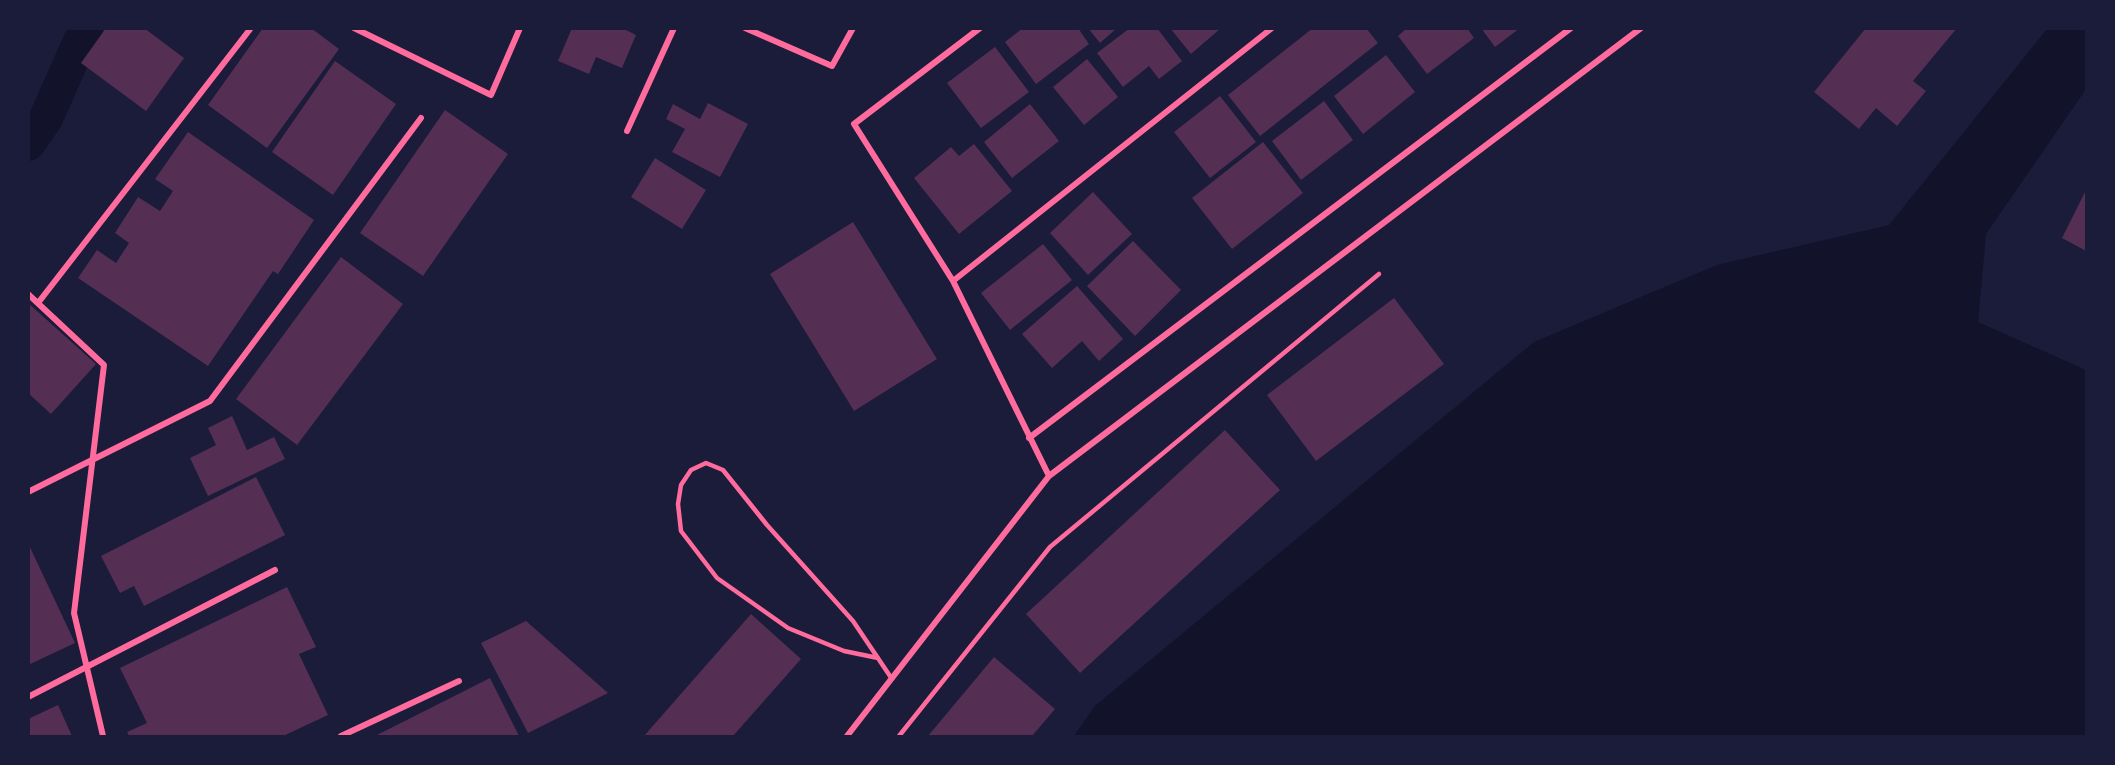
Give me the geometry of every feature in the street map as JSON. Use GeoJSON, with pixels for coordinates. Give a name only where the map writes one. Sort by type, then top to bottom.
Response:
{"type":"FeatureCollection","features":[{"type":"Feature","properties":{"kind":"street"},"geometry":{"type":"LineString","coordinates":[[38,303],[251,28]]}},
{"type":"Feature","properties":{"kind":"street"},"geometry":{"type":"LineString","coordinates":[[354,28],[491,95],[520,28]]}},
{"type":"Feature","properties":{"kind":"street"},"geometry":{"type":"LineString","coordinates":[[627,131],[674,28]]}},
{"type":"Feature","properties":{"kind":"street"},"geometry":{"type":"LineString","coordinates":[[745,28],[832,66],[853,28]]}},
{"type":"Feature","properties":{"kind":"street"},"geometry":{"type":"LineString","coordinates":[[980,28],[854,124],[953,281],[1049,476]]}},
{"type":"Feature","properties":{"kind":"street"},"geometry":{"type":"LineString","coordinates":[[953,281],[1272,28]]}},
{"type":"Feature","properties":{"kind":"street"},"geometry":{"type":"LineString","coordinates":[[1029,438],[1571,28]]}},
{"type":"Feature","properties":{"kind":"street"},"geometry":{"type":"LineString","coordinates":[[847,736],[1049,476],[1641,28]]}},
{"type":"Feature","properties":{"kind":"street"},"geometry":{"type":"LineString","coordinates":[[28,492],[210,401],[422,118]]}},
{"type":"Feature","properties":{"kind":"street"},"geometry":{"type":"LineString","coordinates":[[28,294],[104,365],[74,613],[103,736]]}},
{"type":"Feature","properties":{"kind":"street"},"geometry":{"type":"LineString","coordinates":[[28,697],[275,570]]}},
{"type":"Feature","properties":{"kind":"street"},"geometry":{"type":"LineString","coordinates":[[341,736],[459,681]]}},
{"type":"Feature","properties":{"kind":"lane"},"geometry":{"type":"LineString","coordinates":[[898,736],[1050,548],[1379,274]]}},
{"type":"Feature","properties":{"kind":"lane"},"geometry":{"type":"LineString","coordinates":[[878,658],[843,651],[788,627],[717,578],[681,531],[678,504],[681,485],[691,470],[706,463],[723,470],[767,525],[853,621],[878,658],[892,679]]}},
{"type":"Feature","properties":{"kind":"shaded area"},"geometry":{"type":"Polygon","coordinates":[[[2047,29],[2086,29],[2086,89],[1986,234],[1978,322],[2086,370],[2086,736],[1074,736],[1095,706],[1534,342],[1717,265],[1889,225],[2047,29]]]}},
{"type":"Feature","properties":{"kind":"building"},"geometry":{"type":"Polygon","coordinates":[[[106,28],[144,28],[184,58],[146,111],[81,63],[106,28]]]}},
{"type":"Feature","properties":{"kind":"building"},"geometry":{"type":"Polygon","coordinates":[[[263,28],[311,28],[339,49],[267,148],[208,105],[263,28]]]}},
{"type":"Feature","properties":{"kind":"building"},"geometry":{"type":"Polygon","coordinates":[[[572,28],[622,28],[636,35],[622,68],[596,57],[589,74],[558,61],[572,28]]]}},
{"type":"Feature","properties":{"kind":"building"},"geometry":{"type":"Polygon","coordinates":[[[1023,28],[1078,28],[1089,44],[1036,84],[1005,42],[1023,28]]]}},
{"type":"Feature","properties":{"kind":"building"},"geometry":{"type":"Polygon","coordinates":[[[1088,28],[1117,28],[1100,43],[1088,28]]]}},
{"type":"Feature","properties":{"kind":"building"},"geometry":{"type":"Polygon","coordinates":[[[1130,28],[1157,28],[1182,61],[1159,79],[1149,66],[1123,87],[1097,53],[1130,28]]]}},
{"type":"Feature","properties":{"kind":"building"},"geometry":{"type":"Polygon","coordinates":[[[1170,28],[1221,28],[1191,54],[1170,28]]]}},
{"type":"Feature","properties":{"kind":"building"},"geometry":{"type":"Polygon","coordinates":[[[1313,28],[1366,28],[1378,43],[1260,136],[1228,95],[1313,28]]]}},
{"type":"Feature","properties":{"kind":"building"},"geometry":{"type":"Polygon","coordinates":[[[1407,28],[1467,28],[1474,38],[1427,74],[1398,36],[1407,28]]]}},
{"type":"Feature","properties":{"kind":"building"},"geometry":{"type":"Polygon","coordinates":[[[1481,28],[1520,28],[1495,47],[1481,28]]]}},
{"type":"Feature","properties":{"kind":"building"},"geometry":{"type":"Polygon","coordinates":[[[1866,28],[1957,28],[1913,81],[1926,91],[1897,126],[1876,108],[1859,129],[1814,92],[1866,28]]]}},
{"type":"Feature","properties":{"kind":"building"},"geometry":{"type":"Polygon","coordinates":[[[995,47],[1029,92],[981,128],[947,83],[995,47]]]}},
{"type":"Feature","properties":{"kind":"building"},"geometry":{"type":"Polygon","coordinates":[[[1386,55],[1415,92],[1363,134],[1334,96],[1386,55]]]}},
{"type":"Feature","properties":{"kind":"building"},"geometry":{"type":"Polygon","coordinates":[[[1087,59],[1118,97],[1084,125],[1053,87],[1087,59]]]}},
{"type":"Feature","properties":{"kind":"building"},"geometry":{"type":"Polygon","coordinates":[[[335,61],[396,104],[333,195],[272,152],[335,61]]]}},
{"type":"Feature","properties":{"kind":"building"},"geometry":{"type":"Polygon","coordinates":[[[1220,96],[1256,142],[1210,178],[1174,132],[1220,96]]]}},
{"type":"Feature","properties":{"kind":"building"},"geometry":{"type":"Polygon","coordinates":[[[1324,101],[1353,140],[1301,180],[1272,141],[1324,101]]]}},
{"type":"Feature","properties":{"kind":"building"},"geometry":{"type":"Polygon","coordinates":[[[708,103],[748,124],[720,177],[672,152],[685,129],[666,119],[673,104],[700,119],[708,103]]]}},
{"type":"Feature","properties":{"kind":"building"},"geometry":{"type":"Polygon","coordinates":[[[1030,104],[1059,141],[1012,178],[984,142],[1030,104]]]}},
{"type":"Feature","properties":{"kind":"building"},"geometry":{"type":"Polygon","coordinates":[[[445,110],[508,154],[423,276],[360,233],[445,110]]]}},
{"type":"Feature","properties":{"kind":"building"},"geometry":{"type":"Polygon","coordinates":[[[188,132],[314,220],[278,274],[273,271],[208,366],[78,278],[97,250],[116,263],[129,243],[115,233],[138,197],[160,211],[173,191],[155,179],[188,132]]]}},
{"type":"Feature","properties":{"kind":"building"},"geometry":{"type":"Polygon","coordinates":[[[1263,142],[1303,193],[1232,249],[1192,198],[1263,142]]]}},
{"type":"Feature","properties":{"kind":"building"},"geometry":{"type":"Polygon","coordinates":[[[974,144],[1012,191],[959,234],[914,178],[951,147],[959,156],[974,144]]]}},
{"type":"Feature","properties":{"kind":"building"},"geometry":{"type":"Polygon","coordinates":[[[655,158],[706,190],[682,229],[631,197],[655,158]]]}},
{"type":"Feature","properties":{"kind":"building"},"geometry":{"type":"Polygon","coordinates":[[[2086,190],[2086,251],[2062,238],[2086,190]]]}},
{"type":"Feature","properties":{"kind":"building"},"geometry":{"type":"Polygon","coordinates":[[[1093,192],[1132,234],[1088,275],[1050,233],[1093,192]]]}},
{"type":"Feature","properties":{"kind":"building"},"geometry":{"type":"Polygon","coordinates":[[[853,222],[937,359],[854,411],[770,274],[853,222]]]}},
{"type":"Feature","properties":{"kind":"building"},"geometry":{"type":"Polygon","coordinates":[[[1133,241],[1181,290],[1135,336],[1087,286],[1133,241]]]}},
{"type":"Feature","properties":{"kind":"building"},"geometry":{"type":"Polygon","coordinates":[[[1043,244],[1072,280],[1010,330],[981,293],[1043,244]]]}},
{"type":"Feature","properties":{"kind":"building"},"geometry":{"type":"Polygon","coordinates":[[[341,257],[403,304],[297,445],[236,399],[341,257]]]}},
{"type":"Feature","properties":{"kind":"building"},"geometry":{"type":"Polygon","coordinates":[[[1077,286],[1123,339],[1099,361],[1082,341],[1052,368],[1022,334],[1077,286]]]}},
{"type":"Feature","properties":{"kind":"building"},"geometry":{"type":"Polygon","coordinates":[[[1394,298],[1444,364],[1316,461],[1267,395],[1394,298]]]}},
{"type":"Feature","properties":{"kind":"building"},"geometry":{"type":"Polygon","coordinates":[[[28,303],[96,364],[51,414],[28,393],[28,303]]]}},
{"type":"Feature","properties":{"kind":"building"},"geometry":{"type":"Polygon","coordinates":[[[232,416],[247,450],[274,437],[285,459],[208,496],[190,458],[216,445],[208,428],[232,416]]]}},
{"type":"Feature","properties":{"kind":"building"},"geometry":{"type":"Polygon","coordinates":[[[1225,430],[1280,490],[1080,673],[1026,614],[1225,430]]]}},
{"type":"Feature","properties":{"kind":"building"},"geometry":{"type":"Polygon","coordinates":[[[256,477],[285,535],[144,606],[134,586],[120,593],[101,556],[256,477]]]}},
{"type":"Feature","properties":{"kind":"building"},"geometry":{"type":"Polygon","coordinates":[[[28,543],[75,643],[28,665],[28,543]]]}},
{"type":"Feature","properties":{"kind":"building"},"geometry":{"type":"Polygon","coordinates":[[[287,587],[316,647],[299,654],[328,715],[283,736],[129,736],[127,732],[147,723],[120,668],[287,587]]]}},
{"type":"Feature","properties":{"kind":"building"},"geometry":{"type":"Polygon","coordinates":[[[751,614],[801,659],[733,736],[644,736],[751,614]]]}},
{"type":"Feature","properties":{"kind":"building"},"geometry":{"type":"Polygon","coordinates":[[[526,621],[608,693],[528,733],[481,643],[526,621]]]}},
{"type":"Feature","properties":{"kind":"building"},"geometry":{"type":"Polygon","coordinates":[[[994,657],[1055,709],[1032,736],[928,736],[994,657]]]}},
{"type":"Feature","properties":{"kind":"building"},"geometry":{"type":"Polygon","coordinates":[[[490,678],[519,736],[375,736],[490,678]]]}},
{"type":"Feature","properties":{"kind":"building"},"geometry":{"type":"Polygon","coordinates":[[[58,705],[72,736],[28,736],[28,719],[58,705]]]}},
{"type":"Feature","properties":{"kind":"waterway"},"geometry":{"type":"LineString","coordinates":[[28,144],[46,118],[86,28]]}}]}
